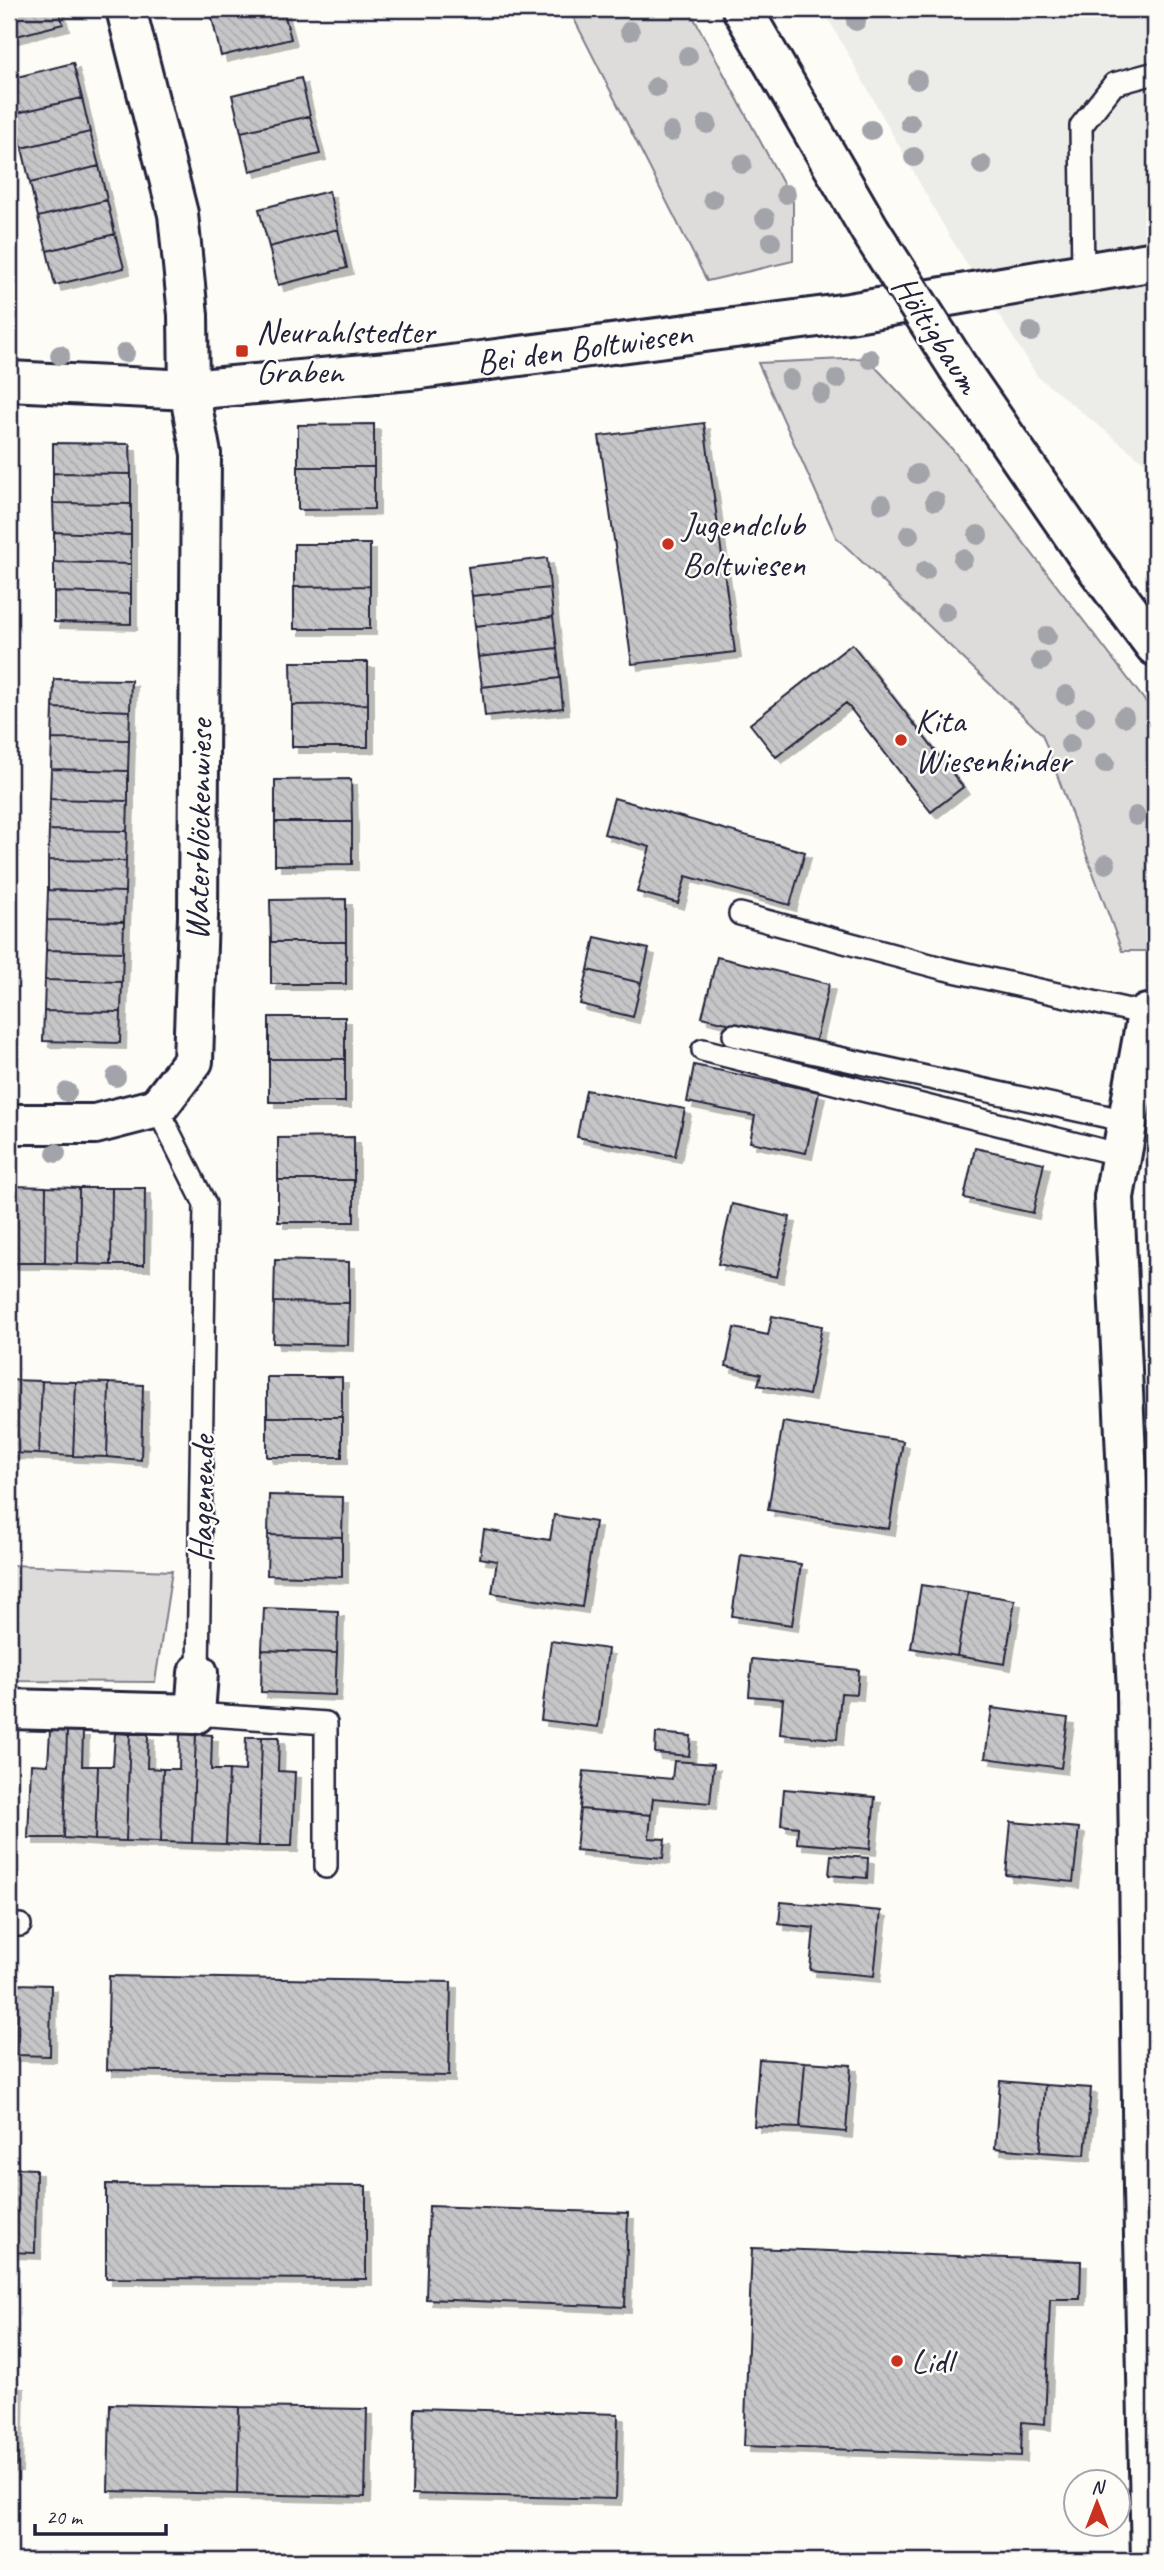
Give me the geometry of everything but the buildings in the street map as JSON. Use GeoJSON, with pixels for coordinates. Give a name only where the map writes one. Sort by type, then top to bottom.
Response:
{"type":"FeatureCollection","features":[{"type":"Feature","properties":{"kind":"street"},"geometry":{"type":"LineString","coordinates":[[126,9],[178,214],[188,315],[189,390]]}},
{"type":"Feature","properties":{"kind":"street","name":"Höltigbaum"},"geometry":{"type":"LineString","coordinates":[[741,9],[870,230],[959,369],[1087,555],[1155,646]]}},
{"type":"Feature","properties":{"kind":"street","name":"Bei den Boltwiesen"},"geometry":{"type":"LineString","coordinates":[[9,381],[189,390],[478,362],[849,313],[1155,261]]}},
{"type":"Feature","properties":{"kind":"street","name":"Waterblöckenwiese"},"geometry":{"type":"LineString","coordinates":[[157,1108],[193,1061],[198,916],[201,454],[189,390]]}},
{"type":"Feature","properties":{"kind":"street"},"geometry":{"type":"LineString","coordinates":[[1147,1014],[1114,1197],[1147,1864],[1151,2561]]}},
{"type":"Feature","properties":{"kind":"street"},"geometry":{"type":"LineString","coordinates":[[9,1124],[95,1124],[157,1108]]}},
{"type":"Feature","properties":{"kind":"street","name":"Hagenende"},"geometry":{"type":"LineString","coordinates":[[195,1714],[198,1673]]}},
{"type":"Feature","properties":{"kind":"street"},"geometry":{"type":"LineString","coordinates":[[9,1709],[195,1714]]}},
{"type":"Feature","properties":{"kind":"lane"},"geometry":{"type":"LineString","coordinates":[[1083,273],[1081,126],[1114,84],[1155,73]]}},
{"type":"Feature","properties":{"kind":"lane"},"geometry":{"type":"LineString","coordinates":[[740,914],[957,972],[1147,1014]]}},
{"type":"Feature","properties":{"kind":"lane"},"geometry":{"type":"LineString","coordinates":[[734,1035],[1124,1138]]}},
{"type":"Feature","properties":{"kind":"lane"},"geometry":{"type":"LineString","coordinates":[[703,1050],[1124,1138]]}},
{"type":"Feature","properties":{"kind":"lane","name":"Hagenende"},"geometry":{"type":"LineString","coordinates":[[157,1108],[205,1204],[198,1673]]}},
{"type":"Feature","properties":{"kind":"lane"},"geometry":{"type":"LineString","coordinates":[[195,1714],[326,1723],[326,1867]]}},
{"type":"Feature","properties":{"kind":"shaded area"},"geometry":{"type":"Polygon","coordinates":[[[569,9],[689,9],[793,202],[793,261],[707,281],[569,9]]]}},
{"type":"Feature","properties":{"kind":"shaded area"},"geometry":{"type":"Polygon","coordinates":[[[823,9],[1155,9],[1155,471],[1038,377],[947,232],[823,9]]]}},
{"type":"Feature","properties":{"kind":"shaded area"},"geometry":{"type":"Polygon","coordinates":[[[867,358],[952,449],[1155,714],[1155,951],[1122,951],[1042,734],[836,537],[758,363],[867,358]]]}},
{"type":"Feature","properties":{"kind":"shaded area"},"geometry":{"type":"Polygon","coordinates":[[[9,1565],[172,1571],[155,1682],[9,1681],[9,1565]]]}},
{"type":"Feature","properties":{"kind":"place","name":"Neurahlstedter Graben"},"geometry":{"type":"Point","coordinates":[242,351]}},
{"type":"Feature","properties":{"kind":"place","name":"Jugendclub Boltwiesen"},"geometry":{"type":"Point","coordinates":[668,544]}},
{"type":"Feature","properties":{"kind":"place","name":"Kita Wiesenkinder"},"geometry":{"type":"Point","coordinates":[901,740]}},
{"type":"Feature","properties":{"kind":"place","name":"Lidl"},"geometry":{"type":"Point","coordinates":[897,2361]}}]}
